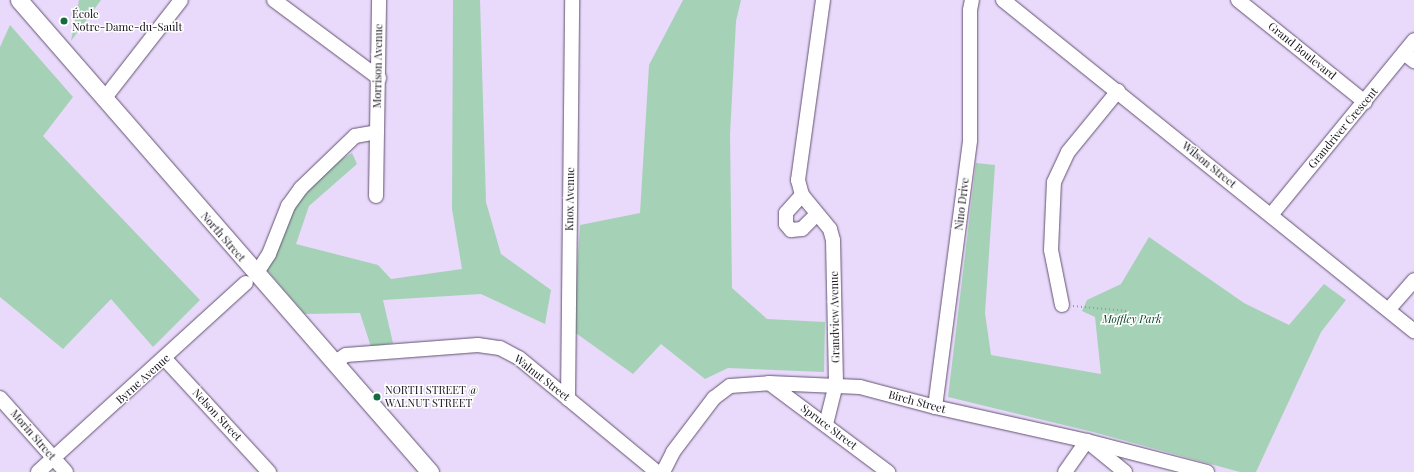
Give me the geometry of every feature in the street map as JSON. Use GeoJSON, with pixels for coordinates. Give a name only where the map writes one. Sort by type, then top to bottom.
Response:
{"type":"FeatureCollection","features":[{"type":"Feature","properties":{"kind":"main road","name":"North Street"},"geometry":{"type":"LineString","coordinates":[[19,0],[104,99],[251,279],[334,363],[430,472]]}},
{"type":"Feature","properties":{"kind":"street"},"geometry":{"type":"LineString","coordinates":[[104,99],[181,0]]}},
{"type":"Feature","properties":{"kind":"street"},"geometry":{"type":"LineString","coordinates":[[274,0],[379,78]]}},
{"type":"Feature","properties":{"kind":"street","name":"Morrison Avenue"},"geometry":{"type":"LineString","coordinates":[[376,196],[379,0]]}},
{"type":"Feature","properties":{"kind":"street","name":"Knox Avenue"},"geometry":{"type":"LineString","coordinates":[[568,399],[572,0]]}},
{"type":"Feature","properties":{"kind":"street","name":"Grandview Avenue"},"geometry":{"type":"LineString","coordinates":[[823,0],[798,180],[802,195],[830,229],[833,240],[836,384],[826,424]]}},
{"type":"Feature","properties":{"kind":"street","name":"Nino Drive"},"geometry":{"type":"LineString","coordinates":[[935,407],[970,140],[970,10],[972,0]]}},
{"type":"Feature","properties":{"kind":"street","name":"Wilson Street"},"geometry":{"type":"LineString","coordinates":[[1003,0],[1389,309],[1414,331]]}},
{"type":"Feature","properties":{"kind":"street","name":"Grand Boulevard"},"geometry":{"type":"LineString","coordinates":[[1247,3],[1365,102]]}},
{"type":"Feature","properties":{"kind":"street","name":"Grandriver Crescent"},"geometry":{"type":"LineString","coordinates":[[1271,215],[1365,102],[1409,57],[1414,40]]}},
{"type":"Feature","properties":{"kind":"street"},"geometry":{"type":"LineString","coordinates":[[1062,305],[1051,250],[1054,182],[1068,152],[1118,91]]}},
{"type":"Feature","properties":{"kind":"street"},"geometry":{"type":"LineString","coordinates":[[251,279],[269,254],[288,206],[301,188],[355,136],[377,132]]}},
{"type":"Feature","properties":{"kind":"street"},"geometry":{"type":"LineString","coordinates":[[802,195],[786,213],[786,224],[791,230],[802,229],[817,214]]}},
{"type":"Feature","properties":{"kind":"street","name":"Byrne Avenue"},"geometry":{"type":"LineString","coordinates":[[38,472],[165,359],[251,279]]}},
{"type":"Feature","properties":{"kind":"street"},"geometry":{"type":"LineString","coordinates":[[1389,309],[1414,280]]}},
{"type":"Feature","properties":{"kind":"street","name":"Walnut Street"},"geometry":{"type":"LineString","coordinates":[[334,363],[346,355],[478,345],[500,348],[519,358],[657,472]]}},
{"type":"Feature","properties":{"kind":"street","name":"Nelson Street"},"geometry":{"type":"LineString","coordinates":[[165,359],[269,472]]}},
{"type":"Feature","properties":{"kind":"street","name":"Birch Street"},"geometry":{"type":"LineString","coordinates":[[662,472],[673,452],[714,398],[730,386],[769,383],[836,384],[860,387],[935,407],[1087,441],[1207,472]]}},
{"type":"Feature","properties":{"kind":"street","name":"Spruce Street"},"geometry":{"type":"LineString","coordinates":[[769,383],[826,424],[888,472]]}},
{"type":"Feature","properties":{"kind":"street","name":"Morin Street"},"geometry":{"type":"LineString","coordinates":[[0,398],[66,472]]}},
{"type":"Feature","properties":{"kind":"street"},"geometry":{"type":"LineString","coordinates":[[1065,472],[1087,441],[1125,472]]}},
{"type":"Feature","properties":{"kind":"path"},"geometry":{"type":"LineString","coordinates":[[1062,305],[1127,310]]}},
{"type":"Feature","properties":{"kind":"green space"},"geometry":{"type":"Polygon","coordinates":[[[79,0],[101,0],[71,41],[79,0]]]}},
{"type":"Feature","properties":{"kind":"green space"},"geometry":{"type":"Polygon","coordinates":[[[453,0],[480,0],[486,202],[501,254],[551,290],[545,324],[481,294],[383,300],[393,343],[371,347],[360,313],[305,314],[267,270],[284,217],[327,168],[352,153],[357,164],[309,206],[296,244],[378,265],[391,279],[462,269],[452,209],[453,0]]]}},
{"type":"Feature","properties":{"kind":"green space"},"geometry":{"type":"Polygon","coordinates":[[[683,0],[741,0],[736,21],[730,135],[732,288],[767,319],[825,322],[824,372],[728,368],[705,379],[661,344],[633,374],[573,331],[580,225],[640,213],[649,65],[683,0]]]}},
{"type":"Feature","properties":{"kind":"green space"},"geometry":{"type":"Polygon","coordinates":[[[10,25],[73,97],[43,136],[200,300],[153,347],[111,299],[63,349],[0,297],[0,47],[10,25]]]}},
{"type":"Feature","properties":{"kind":"green space","name":"Moffley Park"},"geometry":{"type":"Polygon","coordinates":[[[976,163],[995,165],[985,313],[991,355],[1101,374],[1095,317],[1082,311],[1087,300],[1121,284],[1149,237],[1244,303],[1289,325],[1324,284],[1346,300],[1321,332],[1256,472],[1240,472],[1093,432],[948,397],[976,163]]]}},
{"type":"Feature","properties":{"kind":"place","name":"École Notre-Dame-du-Sault"},"geometry":{"type":"Point","coordinates":[64,21]}},
{"type":"Feature","properties":{"kind":"place","name":"NORTH STREET @ WALNUT STREET"},"geometry":{"type":"Point","coordinates":[377,397]}}]}
